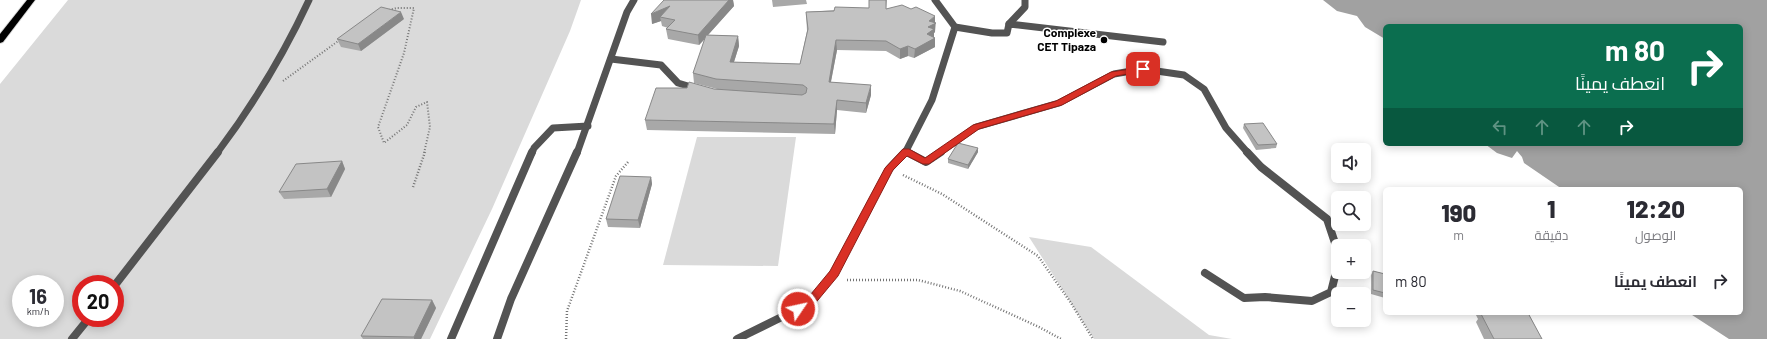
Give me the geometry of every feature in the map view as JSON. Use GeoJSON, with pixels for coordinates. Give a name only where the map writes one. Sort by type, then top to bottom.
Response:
{"type":"FeatureCollection","features":[{"type":"Feature","properties":{"kind":"main road"},"geometry":{"type":"LineString","coordinates":[[0,40],[31,0]]}},
{"type":"Feature","properties":{"kind":"street"},"geometry":{"type":"LineString","coordinates":[[123,275],[242,120],[293,34],[309,0]]}},
{"type":"Feature","properties":{"kind":"street"},"geometry":{"type":"LineString","coordinates":[[497,339],[511,299],[588,126],[627,12],[634,0]]}},
{"type":"Feature","properties":{"kind":"street"},"geometry":{"type":"LineString","coordinates":[[935,0],[955,27],[992,33],[1007,33],[1009,24],[1024,7],[1025,0]]}},
{"type":"Feature","properties":{"kind":"street"},"geometry":{"type":"LineString","coordinates":[[1009,24],[1163,42]]}},
{"type":"Feature","properties":{"kind":"street"},"geometry":{"type":"LineString","coordinates":[[737,339],[810,303],[834,273],[889,168],[906,151],[932,100],[955,27]]}},
{"type":"Feature","properties":{"kind":"street"},"geometry":{"type":"LineString","coordinates":[[611,59],[661,65],[678,83],[708,92]]}},
{"type":"Feature","properties":{"kind":"street"},"geometry":{"type":"LineString","coordinates":[[906,151],[926,162],[976,127],[1059,103],[1114,74],[1143,69],[1184,75],[1204,90],[1226,128],[1261,167],[1327,219],[1334,239]]}},
{"type":"Feature","properties":{"kind":"street"},"geometry":{"type":"LineString","coordinates":[[451,339],[534,148],[554,128],[588,126]]}},
{"type":"Feature","properties":{"kind":"street"},"geometry":{"type":"LineString","coordinates":[[1205,273],[1244,298],[1265,297],[1312,301],[1331,292],[1334,279]]}},
{"type":"Feature","properties":{"kind":"street"},"geometry":{"type":"LineString","coordinates":[[72,339],[82,327]]}},
{"type":"Feature","properties":{"kind":"path"},"geometry":{"type":"LineString","coordinates":[[385,11],[397,8],[414,8],[404,53],[378,127],[384,143],[407,125],[416,107],[427,102],[430,127],[413,187]]}},
{"type":"Feature","properties":{"kind":"path"},"geometry":{"type":"LineString","coordinates":[[278,85],[347,35]]}},
{"type":"Feature","properties":{"kind":"path"},"geometry":{"type":"LineString","coordinates":[[566,339],[567,311],[616,176],[628,162]]}},
{"type":"Feature","properties":{"kind":"path"},"geometry":{"type":"LineString","coordinates":[[889,168],[942,194],[1038,256],[1072,303],[1093,339]]}},
{"type":"Feature","properties":{"kind":"path"},"geometry":{"type":"LineString","coordinates":[[828,280],[918,280],[960,291],[1039,327],[1061,339]]}},
{"type":"Feature","properties":{"kind":"shaded area"},"geometry":{"type":"Polygon","coordinates":[[[68,0],[581,0],[570,31],[492,209],[430,339],[0,339],[0,84],[68,0]]]}},
{"type":"Feature","properties":{"kind":"shaded area"},"geometry":{"type":"Polygon","coordinates":[[[1323,0],[1767,0],[1767,339],[1729,339],[1692,315],[1743,315],[1743,187],[1559,187],[1524,163],[1522,157],[1517,151],[1512,158],[1497,153],[1488,146],[1743,146],[1743,24],[1383,24],[1383,38],[1365,27],[1357,16],[1337,11],[1323,0]]]}},
{"type":"Feature","properties":{"kind":"shaded area"},"geometry":{"type":"Polygon","coordinates":[[[697,137],[796,137],[778,266],[663,265],[697,137]]]}},
{"type":"Feature","properties":{"kind":"shaded area"},"geometry":{"type":"Polygon","coordinates":[[[1029,237],[1091,247],[1209,335],[1232,339],[1094,339],[1029,237]]]}},
{"type":"Feature","properties":{"kind":"building"},"geometry":{"type":"Polygon","coordinates":[[[664,0],[729,0],[698,35],[666,29],[675,20],[660,17],[670,6],[651,14],[664,0]]]}},
{"type":"Feature","properties":{"kind":"building"},"geometry":{"type":"Polygon","coordinates":[[[869,0],[886,0],[886,9],[902,5],[911,9],[916,7],[935,16],[929,21],[936,23],[928,27],[934,29],[927,34],[935,38],[915,49],[908,46],[900,49],[886,41],[836,40],[829,82],[871,85],[866,103],[837,100],[834,124],[645,120],[656,88],[687,88],[689,82],[714,89],[802,95],[806,93],[807,88],[803,85],[716,79],[693,73],[706,35],[738,36],[730,62],[800,64],[808,29],[806,12],[834,11],[835,7],[869,8],[869,0]]]}},
{"type":"Feature","properties":{"kind":"building"},"geometry":{"type":"Polygon","coordinates":[[[381,7],[401,12],[358,44],[337,39],[381,7]]]}},
{"type":"Feature","properties":{"kind":"building"},"geometry":{"type":"Polygon","coordinates":[[[1263,123],[1277,144],[1258,145],[1244,124],[1263,123]]]}},
{"type":"Feature","properties":{"kind":"building"},"geometry":{"type":"Polygon","coordinates":[[[958,143],[978,148],[968,165],[948,159],[958,143]]]}},
{"type":"Feature","properties":{"kind":"building"},"geometry":{"type":"Polygon","coordinates":[[[342,161],[327,189],[279,192],[296,164],[342,161]]]}},
{"type":"Feature","properties":{"kind":"building"},"geometry":{"type":"Polygon","coordinates":[[[620,176],[651,177],[638,220],[606,219],[620,176]]]}},
{"type":"Feature","properties":{"kind":"building"},"geometry":{"type":"Polygon","coordinates":[[[1373,271],[1383,274],[1383,292],[1373,290],[1373,271]]]}},
{"type":"Feature","properties":{"kind":"building"},"geometry":{"type":"Polygon","coordinates":[[[382,299],[432,300],[414,337],[361,336],[382,299]]]}},
{"type":"Feature","properties":{"kind":"building"},"geometry":{"type":"Polygon","coordinates":[[[1482,315],[1529,315],[1542,339],[1494,339],[1482,315]]]}},
{"type":"Feature","properties":{"kind":"place","name":"Complexe CET Tipaza"},"geometry":{"type":"Point","coordinates":[1104,40]}},
{"type":"Feature","properties":{"kind":"route"},"geometry":{"type":"LineString","coordinates":[[798,309],[810,303],[834,273],[889,168],[906,151],[926,162],[976,127],[1059,103],[1114,74],[1143,69]]}}]}
